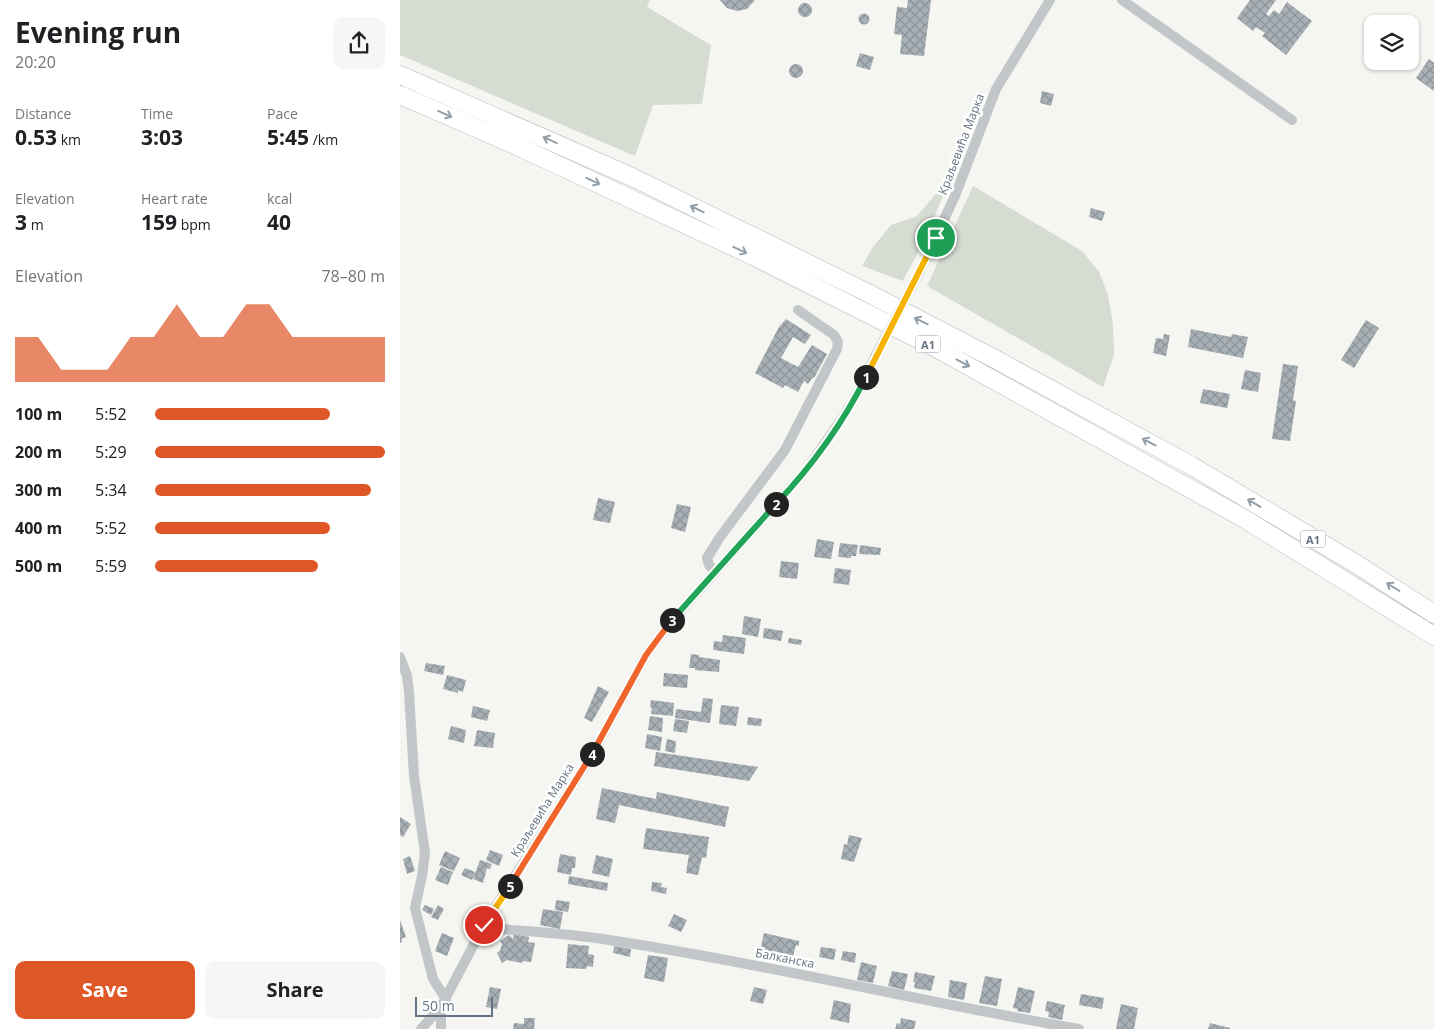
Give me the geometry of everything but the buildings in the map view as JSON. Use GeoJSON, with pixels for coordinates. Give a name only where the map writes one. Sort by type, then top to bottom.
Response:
{"type":"FeatureCollection","features":[{"type":"Feature","properties":{"kind":"highway","name":"A1"},"geometry":{"type":"LineString","coordinates":[[400,75],[632,177],[868,293],[995,359],[1192,466],[1358,565],[1434,614]]}},
{"type":"Feature","properties":{"kind":"highway","name":"A1"},"geometry":{"type":"LineString","coordinates":[[400,95],[516,146],[717,239],[934,347],[1243,518],[1434,636]]}},
{"type":"Feature","properties":{"kind":"street","name":"Краљевића Марка"},"geometry":{"type":"LineString","coordinates":[[441,1029],[443,1003],[484,925],[590,758],[646,655],[660,635],[782,499],[815,457],[849,407],[919,273],[955,196],[996,89],[1050,0]]}},
{"type":"Feature","properties":{"kind":"street"},"geometry":{"type":"LineString","coordinates":[[1122,0],[1292,120]]}},
{"type":"Feature","properties":{"kind":"street"},"geometry":{"type":"LineString","coordinates":[[715,572],[709,565],[707,558],[720,537],[785,450],[837,349],[838,342],[834,334],[798,310]]}},
{"type":"Feature","properties":{"kind":"street"},"geometry":{"type":"LineString","coordinates":[[400,657],[407,676],[414,776],[425,853],[415,908],[433,979],[443,1003],[421,1029]]}},
{"type":"Feature","properties":{"kind":"street","name":"Балканска"},"geometry":{"type":"LineString","coordinates":[[484,925],[500,929],[608,939],[750,964],[982,1012],[1079,1029]]}},
{"type":"Feature","properties":{"kind":"shaded area"},"geometry":{"type":"Polygon","coordinates":[[[400,0],[650,0],[647,7],[711,45],[702,104],[653,105],[635,156],[400,55],[400,0]]]}},
{"type":"Feature","properties":{"kind":"shaded area"},"geometry":{"type":"Polygon","coordinates":[[[951,176],[927,235],[903,281],[862,266],[873,247],[891,225],[917,216],[951,176]]]}},
{"type":"Feature","properties":{"kind":"shaded area"},"geometry":{"type":"Polygon","coordinates":[[[973,186],[1082,251],[1099,272],[1108,295],[1113,324],[1114,355],[1103,387],[927,286],[973,186]]]}},
{"type":"Feature","properties":{"kind":"route"},"geometry":{"type":"LineString","coordinates":[[484,925],[590,758],[653,645],[715,572],[782,499],[806,470],[845,414],[861,387],[936,238]]}}]}
